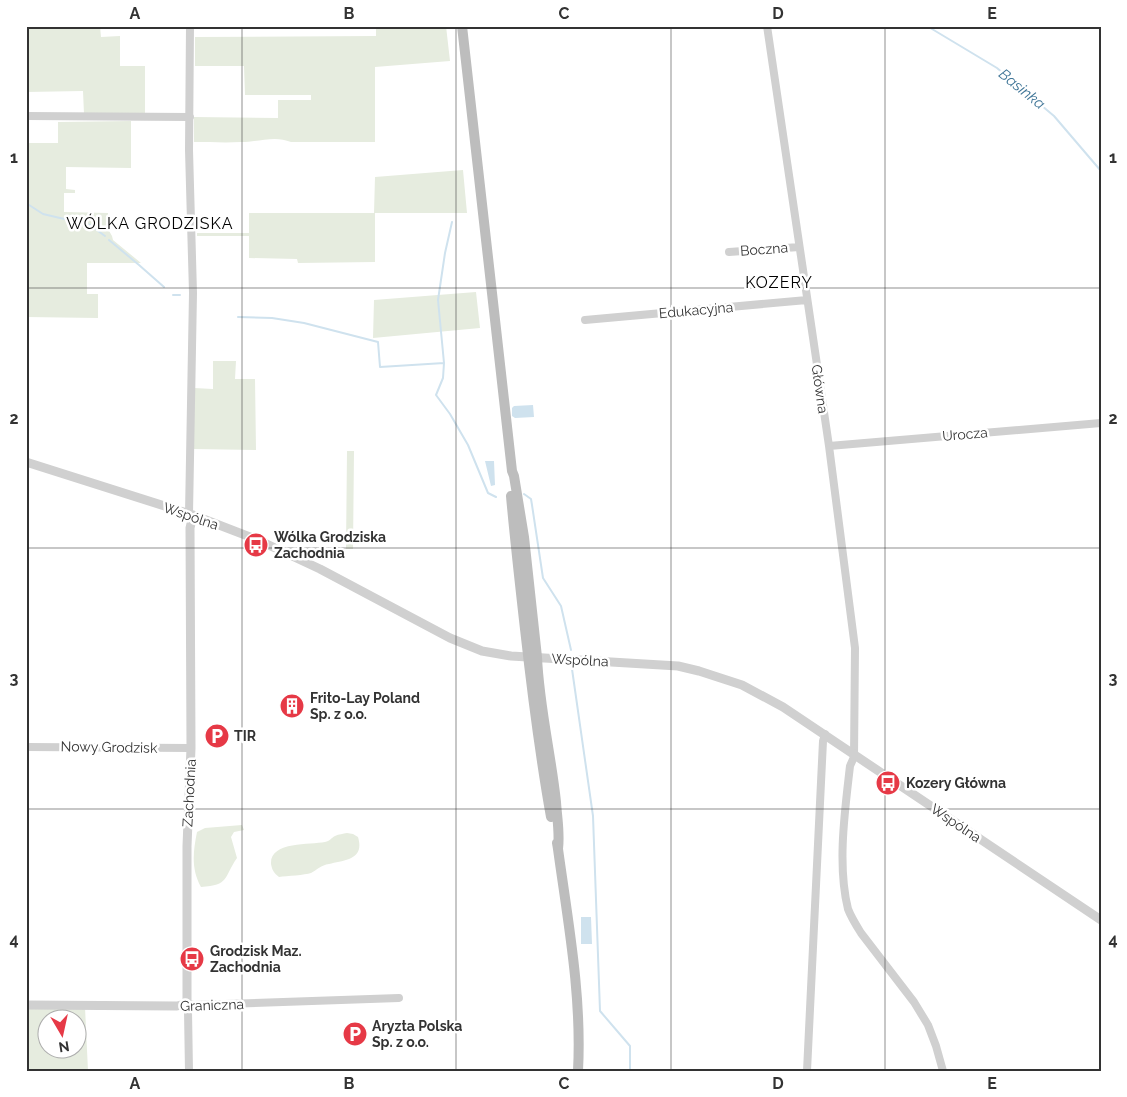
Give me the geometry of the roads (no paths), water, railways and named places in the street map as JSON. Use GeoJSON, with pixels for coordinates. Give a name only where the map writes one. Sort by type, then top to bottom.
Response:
{"type":"FeatureCollection","features":[{"type":"Feature","properties":{"kind":"main road"},"geometry":{"type":"LineString","coordinates":[[462,26],[512,471],[510,477],[514,537],[533,657],[544,775],[558,848],[577,992],[578,1071]]}},
{"type":"Feature","properties":{"kind":"street"},"geometry":{"type":"LineString","coordinates":[[190,26],[191,515]]}},
{"type":"Feature","properties":{"kind":"street","name":"Główna"},"geometry":{"type":"LineString","coordinates":[[766,26],[829,446],[855,648],[854,754],[850,766],[843,874],[848,909],[861,933],[904,989],[928,1025],[943,1071]]}},
{"type":"Feature","properties":{"kind":"street"},"geometry":{"type":"LineString","coordinates":[[26,116],[190,117]]}},
{"type":"Feature","properties":{"kind":"street","name":"Boczna"},"geometry":{"type":"LineString","coordinates":[[729,252],[799,247]]}},
{"type":"Feature","properties":{"kind":"street","name":"Edukacyjna"},"geometry":{"type":"LineString","coordinates":[[585,320],[807,300]]}},
{"type":"Feature","properties":{"kind":"street","name":"Urocza"},"geometry":{"type":"LineString","coordinates":[[829,446],[1101,422]]}},
{"type":"Feature","properties":{"kind":"street","name":"Wspólna"},"geometry":{"type":"LineString","coordinates":[[26,462],[191,515],[258,540],[470,647],[491,653],[533,657],[678,666],[698,670],[742,685],[783,707],[825,734],[1101,920]]}},
{"type":"Feature","properties":{"kind":"street","name":"Zachodnia"},"geometry":{"type":"LineString","coordinates":[[189,1071],[188,1011],[185,1004],[188,997],[187,846],[191,748],[191,515]]}},
{"type":"Feature","properties":{"kind":"street"},"geometry":{"type":"LineString","coordinates":[[807,1071],[823,741],[825,734]]}},
{"type":"Feature","properties":{"kind":"street","name":"Nowy Grodzisk"},"geometry":{"type":"LineString","coordinates":[[26,747],[191,748]]}},
{"type":"Feature","properties":{"kind":"street","name":"Graniczna"},"geometry":{"type":"LineString","coordinates":[[26,1005],[177,1006],[185,1004],[398,998]]}},
{"type":"Feature","properties":{"kind":"water"},"geometry":{"type":"Polygon","coordinates":[[[533,405],[534,417],[515,418],[512,416],[512,408],[514,406],[533,405]]]}},
{"type":"Feature","properties":{"kind":"water"},"geometry":{"type":"Polygon","coordinates":[[[485,461],[494,461],[495,485],[491,486],[485,461]]]}},
{"type":"Feature","properties":{"kind":"water"},"geometry":{"type":"Polygon","coordinates":[[[581,917],[591,917],[592,944],[581,944],[581,917]]]}},
{"type":"Feature","properties":{"kind":"waterway","name":"Basinka"},"geometry":{"type":"LineString","coordinates":[[927,26],[997,68],[1054,116],[1101,171]]}},
{"type":"Feature","properties":{"kind":"waterway"},"geometry":{"type":"LineString","coordinates":[[26,203],[43,214],[90,225],[105,236]]}},
{"type":"Feature","properties":{"kind":"waterway"},"geometry":{"type":"LineString","coordinates":[[444,363],[438,300],[452,222]]}},
{"type":"Feature","properties":{"kind":"waterway"},"geometry":{"type":"LineString","coordinates":[[109,240],[164,287]]}},
{"type":"Feature","properties":{"kind":"waterway"},"geometry":{"type":"LineString","coordinates":[[173,295],[180,295]]}},
{"type":"Feature","properties":{"kind":"waterway"},"geometry":{"type":"LineString","coordinates":[[238,317],[272,318],[304,323],[378,342],[380,367],[444,363],[443,378],[436,395],[450,414],[468,445],[488,493],[496,497]]}},
{"type":"Feature","properties":{"kind":"waterway"},"geometry":{"type":"LineString","coordinates":[[524,494],[531,499],[543,578],[561,606],[571,650]]}},
{"type":"Feature","properties":{"kind":"waterway"},"geometry":{"type":"LineString","coordinates":[[572,669],[593,816],[600,1011],[630,1046],[630,1071]]}},
{"type":"Feature","properties":{"kind":"place","name":"Wólka Grodziska Zachodnia"},"geometry":{"type":"Point","coordinates":[256,545]}},
{"type":"Feature","properties":{"kind":"place","name":"Frito-Lay Poland Sp. z o.o."},"geometry":{"type":"Point","coordinates":[292,706]}},
{"type":"Feature","properties":{"kind":"place","name":"TIR"},"geometry":{"type":"Point","coordinates":[217,736]}},
{"type":"Feature","properties":{"kind":"place","name":"Kozery Główna"},"geometry":{"type":"Point","coordinates":[888,783]}},
{"type":"Feature","properties":{"kind":"place","name":"Grodzisk Maz. Zachodnia"},"geometry":{"type":"Point","coordinates":[192,959]}},
{"type":"Feature","properties":{"kind":"place","name":"Aryzta Polska Sp. z o.o."},"geometry":{"type":"Point","coordinates":[355,1034]}},
{"type":"Feature","properties":{"kind":"district","name":"WÓLKA GRODZISKA"},"geometry":{"type":"Point","coordinates":[150,223]}},
{"type":"Feature","properties":{"kind":"district","name":"KOZERY"},"geometry":{"type":"Point","coordinates":[779,282]}}]}
